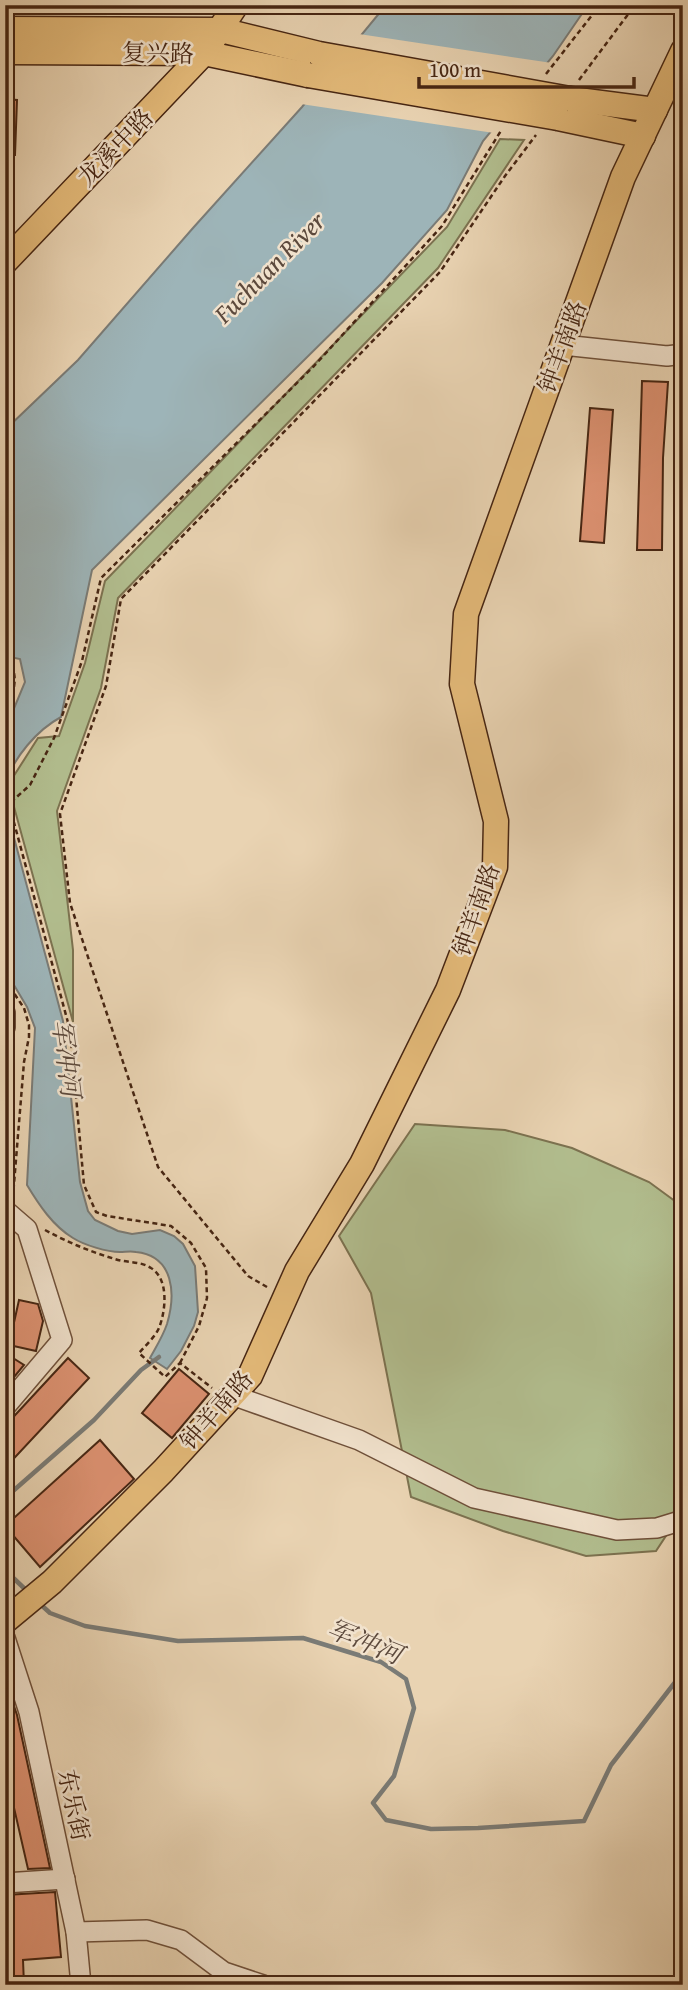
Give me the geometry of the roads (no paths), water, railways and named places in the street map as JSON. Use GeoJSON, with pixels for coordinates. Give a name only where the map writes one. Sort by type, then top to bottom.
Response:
{"type":"FeatureCollection","features":[{"type":"Feature","properties":{"kind":"main road"},"geometry":{"type":"LineString","coordinates":[[204,41],[220,5]]}},
{"type":"Feature","properties":{"kind":"main road"},"geometry":{"type":"LineString","coordinates":[[204,41],[236,5]]}},
{"type":"Feature","properties":{"kind":"main road","name":"复兴路"},"geometry":{"type":"LineString","coordinates":[[5,29],[204,41],[313,65],[568,100]]}},
{"type":"Feature","properties":{"kind":"main road","name":"复兴路"},"geometry":{"type":"LineString","coordinates":[[5,52],[204,41]]}},
{"type":"Feature","properties":{"kind":"main road","name":"龙溪中路"},"geometry":{"type":"LineString","coordinates":[[5,242],[204,41]]}},
{"type":"Feature","properties":{"kind":"main road","name":"龙溪中路"},"geometry":{"type":"LineString","coordinates":[[5,261],[204,41]]}},
{"type":"Feature","properties":{"kind":"main road","name":"钟羊南路"},"geometry":{"type":"LineString","coordinates":[[13,1614],[52,1582],[163,1471],[250,1376],[298,1271],[362,1164],[448,990],[495,867],[496,821],[462,684],[466,614],[624,177],[683,51]]}},
{"type":"Feature","properties":{"kind":"main road"},"geometry":{"type":"LineString","coordinates":[[568,100],[655,110]]}},
{"type":"Feature","properties":{"kind":"main road"},"geometry":{"type":"LineString","coordinates":[[568,100],[643,136]]}},
{"type":"Feature","properties":{"kind":"street"},"geometry":{"type":"LineString","coordinates":[[563,345],[667,356],[683,354]]}},
{"type":"Feature","properties":{"kind":"street"},"geometry":{"type":"LineString","coordinates":[[5,1013],[5,1027]]}},
{"type":"Feature","properties":{"kind":"street"},"geometry":{"type":"LineString","coordinates":[[5,1210],[27,1229],[62,1340],[5,1407]]}},
{"type":"Feature","properties":{"kind":"street"},"geometry":{"type":"LineString","coordinates":[[230,1397],[359,1440],[474,1498],[617,1530],[657,1528],[683,1520]]}},
{"type":"Feature","properties":{"kind":"street","name":"东乐街"},"geometry":{"type":"LineString","coordinates":[[5,1638],[29,1712],[76,1932],[81,1985]]}},
{"type":"Feature","properties":{"kind":"street"},"geometry":{"type":"LineString","coordinates":[[5,1883],[65,1880]]}},
{"type":"Feature","properties":{"kind":"street"},"geometry":{"type":"LineString","coordinates":[[76,1932],[147,1930],[181,1940],[224,1972],[263,1985]]}},
{"type":"Feature","properties":{"kind":"water","name":"Fuchuan River"},"geometry":{"type":"Polygon","coordinates":[[[386,5],[588,5],[553,56],[483,141],[447,210],[382,283],[92,570],[61,717],[43,729],[27,745],[5,784],[5,730],[25,682],[20,659],[5,656],[5,430],[78,360],[302,107],[386,5]]]}},
{"type":"Feature","properties":{"kind":"water"},"geometry":{"type":"Polygon","coordinates":[[[5,804],[63,1021],[80,1182],[88,1211],[95,1220],[118,1231],[132,1234],[160,1230],[174,1236],[183,1244],[195,1266],[198,1312],[181,1351],[167,1369],[150,1358],[170,1312],[171,1289],[165,1269],[149,1255],[115,1252],[73,1238],[53,1221],[27,1185],[35,1028],[27,1007],[5,970],[5,804]]]}},
{"type":"Feature","properties":{"kind":"waterway","name":"军冲河"},"geometry":{"type":"LineString","coordinates":[[5,1498],[94,1420],[141,1370],[159,1357]]}},
{"type":"Feature","properties":{"kind":"waterway","name":"军冲河"},"geometry":{"type":"LineString","coordinates":[[5,1570],[27,1591]]}},
{"type":"Feature","properties":{"kind":"waterway","name":"军冲河"},"geometry":{"type":"LineString","coordinates":[[38,1602],[50,1613],[85,1626],[178,1641],[303,1638],[381,1662],[406,1679],[414,1708],[394,1776],[373,1803],[386,1820],[431,1829],[584,1821],[611,1765],[683,1672]]}}]}
